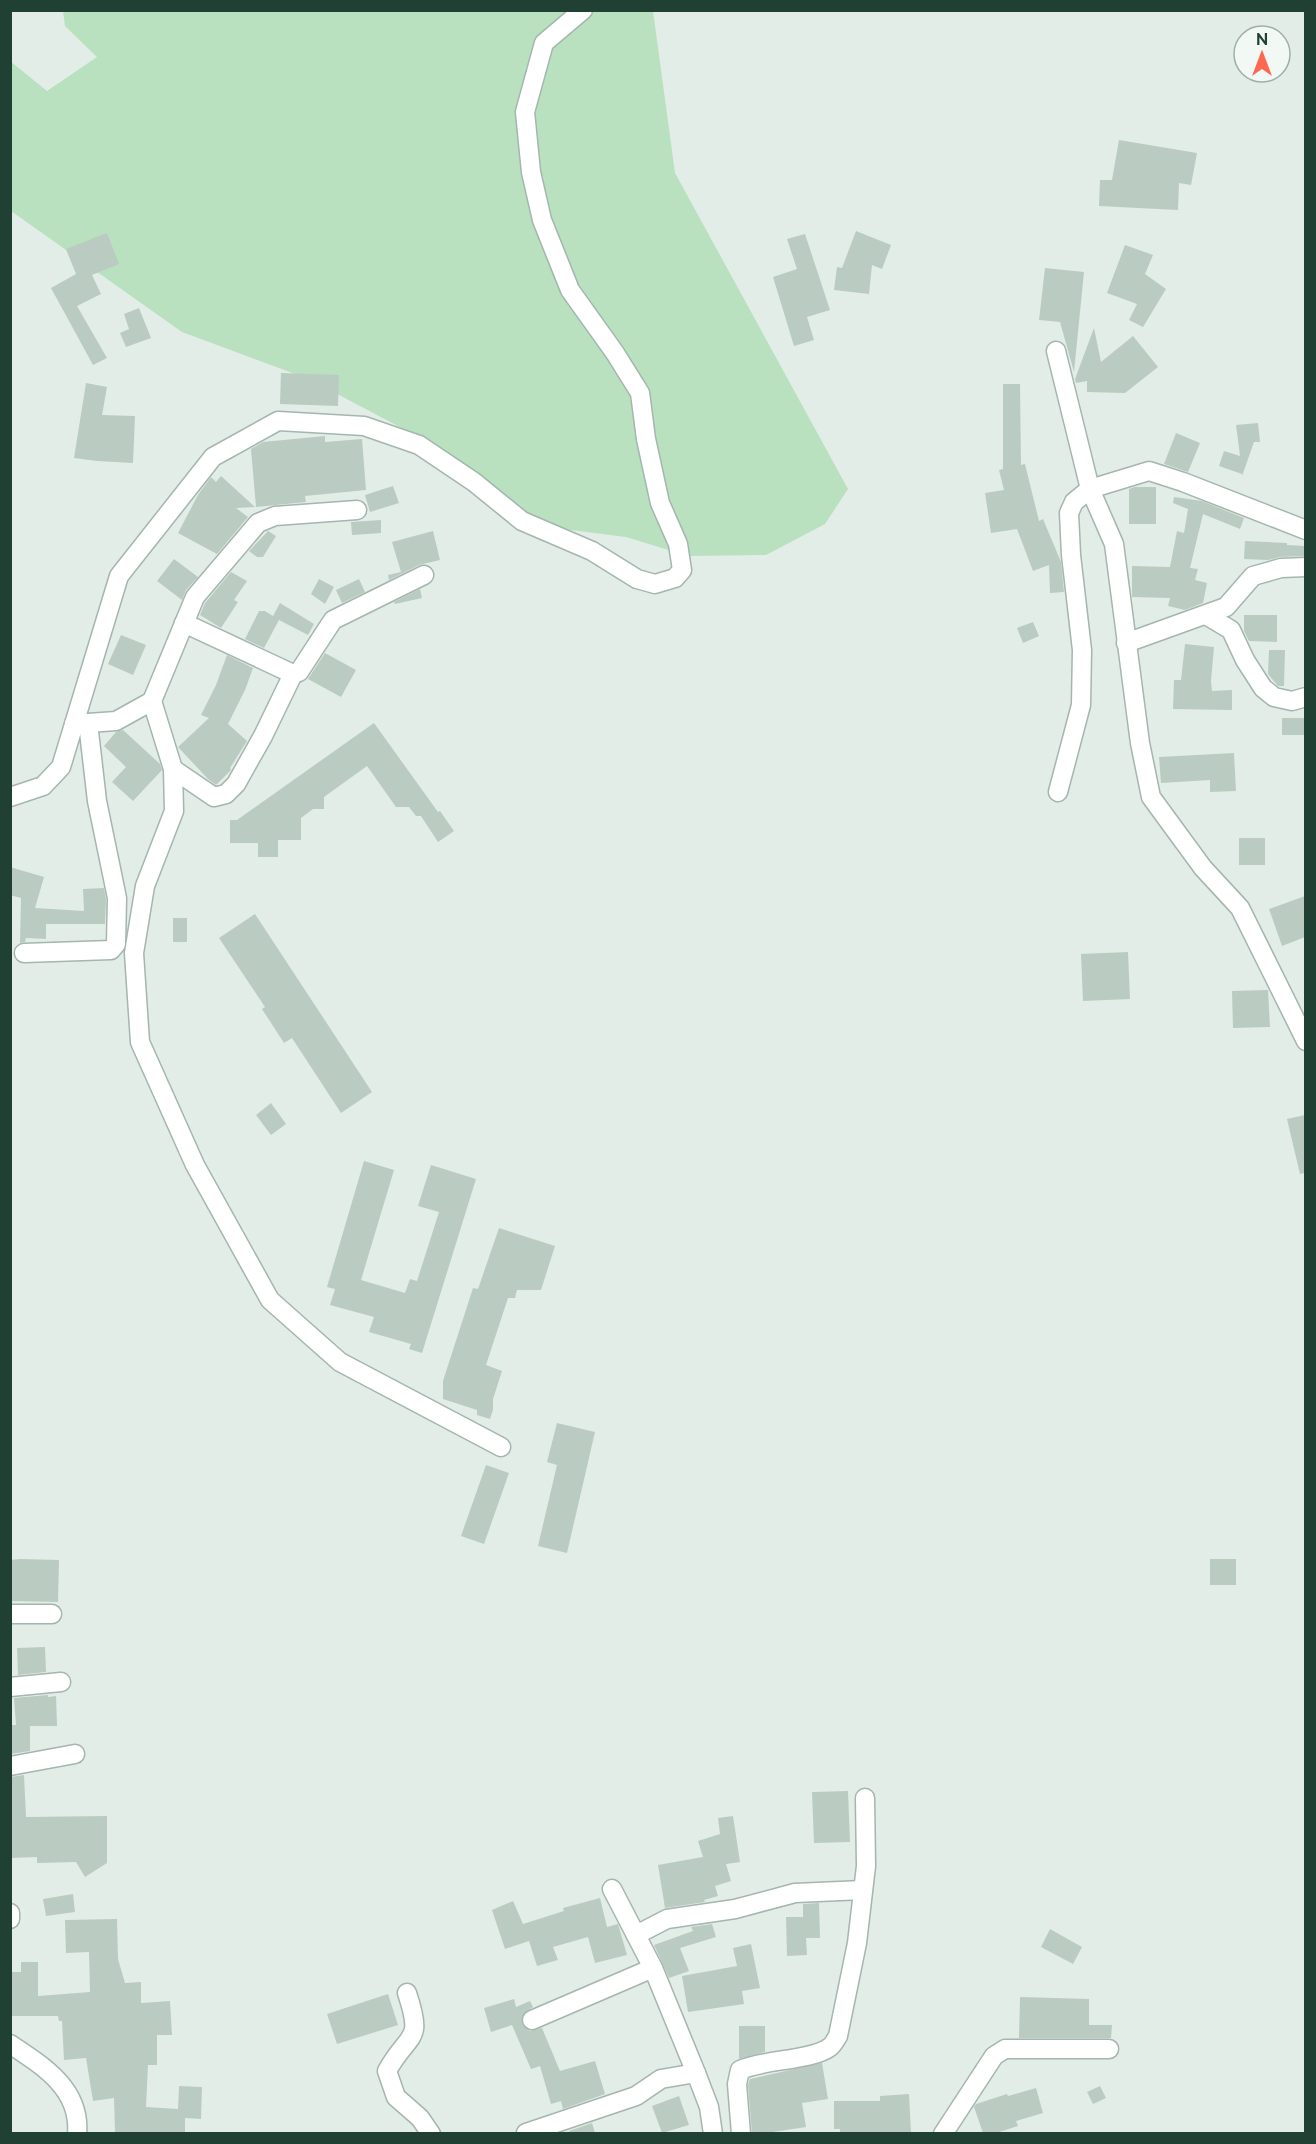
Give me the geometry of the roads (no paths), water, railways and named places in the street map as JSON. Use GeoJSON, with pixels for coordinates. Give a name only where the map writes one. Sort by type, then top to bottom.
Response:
{"type":"FeatureCollection","features":[{"type":"Feature","properties":{"kind":"street"},"geometry":{"type":"LineString","coordinates":[[10,797],[43,786],[61,767],[81,723],[119,576],[213,457],[278,422],[364,426],[419,445],[474,482],[522,521],[592,550],[637,579],[655,584],[675,578],[682,570],[678,544],[660,503],[646,439],[640,393],[615,352],[570,290],[542,220],[531,172],[525,112],[544,44],[583,10]]}},
{"type":"Feature","properties":{"kind":"street"},"geometry":{"type":"LineString","coordinates":[[1056,351],[1090,489],[1114,544],[1140,742],[1151,797],[1203,868],[1240,908],[1305,1041]]}},
{"type":"Feature","properties":{"kind":"street"},"geometry":{"type":"LineString","coordinates":[[1058,792],[1081,705],[1082,650],[1071,555],[1069,513],[1074,501],[1090,489],[1149,471],[1305,530]]}},
{"type":"Feature","properties":{"kind":"street"},"geometry":{"type":"LineString","coordinates":[[81,723],[116,721],[152,701],[195,597],[258,523],[275,516],[357,510]]}},
{"type":"Feature","properties":{"kind":"street"},"geometry":{"type":"LineString","coordinates":[[1126,643],[1226,608],[1253,576],[1281,568],[1305,567]]}},
{"type":"Feature","properties":{"kind":"street"},"geometry":{"type":"LineString","coordinates":[[184,623],[293,674],[299,672],[333,620],[424,575]]}},
{"type":"Feature","properties":{"kind":"street"},"geometry":{"type":"LineString","coordinates":[[1206,615],[1231,630],[1245,660],[1263,688],[1274,697],[1292,701],[1305,697]]}},
{"type":"Feature","properties":{"kind":"street"},"geometry":{"type":"LineString","coordinates":[[173,769],[214,797],[226,794],[236,783],[263,736],[293,674]]}},
{"type":"Feature","properties":{"kind":"street"},"geometry":{"type":"LineString","coordinates":[[152,701],[173,769],[174,811],[145,886],[134,953],[140,1042],[195,1165],[270,1300],[340,1362],[501,1447]]}},
{"type":"Feature","properties":{"kind":"street"},"geometry":{"type":"LineString","coordinates":[[24,953],[111,950],[116,944],[117,898],[81,723]]}},
{"type":"Feature","properties":{"kind":"street"},"geometry":{"type":"LineString","coordinates":[[10,1614],[52,1614]]}},
{"type":"Feature","properties":{"kind":"street"},"geometry":{"type":"LineString","coordinates":[[10,1687],[61,1682]]}},
{"type":"Feature","properties":{"kind":"street"},"geometry":{"type":"LineString","coordinates":[[10,1766],[75,1754]]}},
{"type":"Feature","properties":{"kind":"street"},"geometry":{"type":"LineString","coordinates":[[741,2133],[737,2084],[740,2070],[754,2064],[816,2054],[831,2047],[838,2036],[857,1943],[866,1866],[865,1798]]}},
{"type":"Feature","properties":{"kind":"street"},"geometry":{"type":"LineString","coordinates":[[612,1889],[653,1968],[709,2107],[713,2133]]}},
{"type":"Feature","properties":{"kind":"street"},"geometry":{"type":"LineString","coordinates":[[636,1935],[667,1919],[735,1909],[795,1893],[863,1890]]}},
{"type":"Feature","properties":{"kind":"street"},"geometry":{"type":"LineString","coordinates":[[10,1913],[10,1919]]}},
{"type":"Feature","properties":{"kind":"street"},"geometry":{"type":"LineString","coordinates":[[532,2020],[653,1968]]}},
{"type":"Feature","properties":{"kind":"street"},"geometry":{"type":"LineString","coordinates":[[407,1993],[416,2019],[415,2034],[394,2057],[387,2071],[396,2097],[420,2118],[431,2133]]}},
{"type":"Feature","properties":{"kind":"street"},"geometry":{"type":"LineString","coordinates":[[10,2044],[44,2066],[72,2099],[78,2120],[76,2133]]}},
{"type":"Feature","properties":{"kind":"street"},"geometry":{"type":"LineString","coordinates":[[943,2133],[994,2056],[1005,2049],[1109,2049]]}},
{"type":"Feature","properties":{"kind":"street"},"geometry":{"type":"LineString","coordinates":[[526,2133],[636,2096],[661,2079],[696,2073]]}}]}
